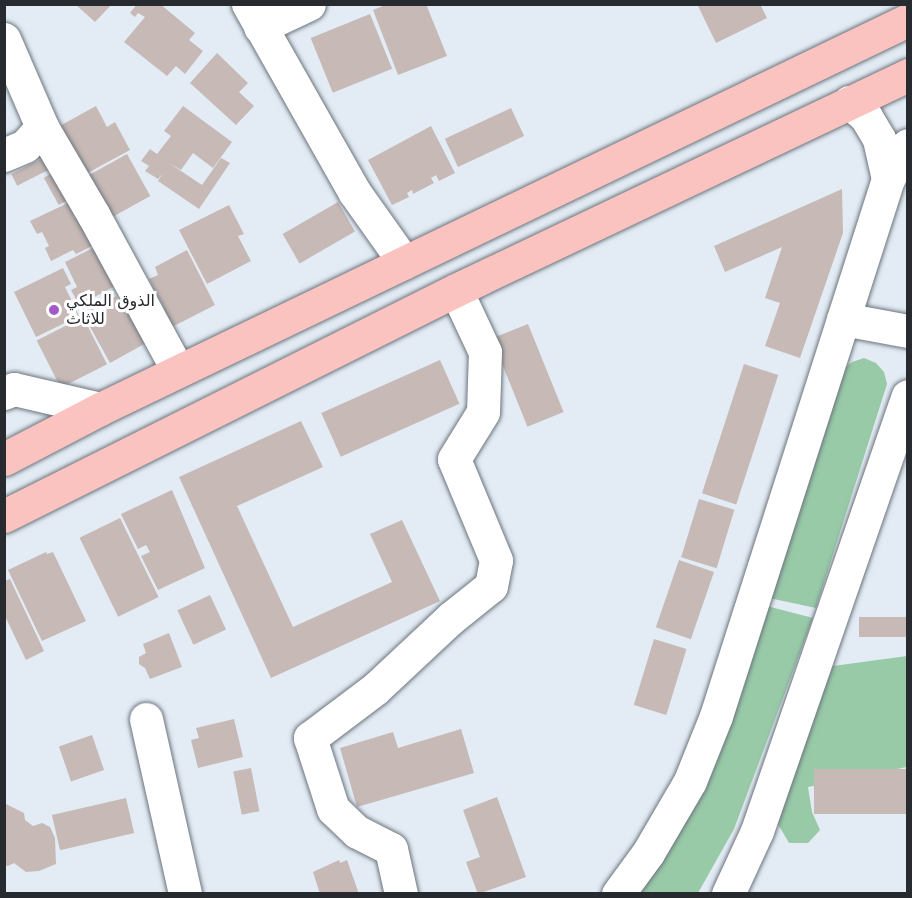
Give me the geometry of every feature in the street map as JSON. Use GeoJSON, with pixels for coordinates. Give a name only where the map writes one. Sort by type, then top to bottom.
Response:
{"type":"FeatureCollection","features":[{"type":"Feature","properties":{"kind":"highway"},"geometry":{"type":"LineString","coordinates":[[4,459],[178,371],[908,20]]}},
{"type":"Feature","properties":{"kind":"highway"},"geometry":{"type":"LineString","coordinates":[[4,516],[456,290],[908,75]]}},
{"type":"Feature","properties":{"kind":"street"},"geometry":{"type":"LineString","coordinates":[[309,4],[254,16],[355,193],[404,262]]}},
{"type":"Feature","properties":{"kind":"street"},"geometry":{"type":"LineString","coordinates":[[4,39],[42,127],[94,216],[178,371]]}},
{"type":"Feature","properties":{"kind":"street"},"geometry":{"type":"LineString","coordinates":[[849,102],[866,117],[879,139],[888,179]]}},
{"type":"Feature","properties":{"kind":"street"},"geometry":{"type":"LineString","coordinates":[[4,155],[25,146],[42,127]]}},
{"type":"Feature","properties":{"kind":"street"},"geometry":{"type":"LineString","coordinates":[[618,894],[648,853],[690,781],[703,748],[888,179],[908,145]]}},
{"type":"Feature","properties":{"kind":"street"},"geometry":{"type":"LineString","coordinates":[[401,894],[391,849],[357,832],[333,809],[310,738],[375,689],[451,618],[491,586],[496,560],[454,459],[483,412],[485,352],[456,290]]}},
{"type":"Feature","properties":{"kind":"street"},"geometry":{"type":"LineString","coordinates":[[843,319],[908,331]]}},
{"type":"Feature","properties":{"kind":"street"},"geometry":{"type":"LineString","coordinates":[[4,393],[14,389],[100,409]]}},
{"type":"Feature","properties":{"kind":"street"},"geometry":{"type":"LineString","coordinates":[[739,888],[908,396]]}},
{"type":"Feature","properties":{"kind":"street"},"geometry":{"type":"LineString","coordinates":[[146,719],[184,894]]}},
{"type":"Feature","properties":{"kind":"green space"},"geometry":{"type":"Polygon","coordinates":[[[864,358],[876,363],[884,372],[887,384],[816,608],[769,598],[842,370],[852,362],[864,358]]]}},
{"type":"Feature","properties":{"kind":"green space"},"geometry":{"type":"Polygon","coordinates":[[[763,605],[813,618],[734,829],[698,893],[633,894],[763,605]]]}},
{"type":"Feature","properties":{"kind":"green space"},"geometry":{"type":"Polygon","coordinates":[[[907,656],[907,767],[808,787],[812,812],[820,830],[808,843],[789,843],[775,819],[833,666],[907,656]]]}},
{"type":"Feature","properties":{"kind":"building"},"geometry":{"type":"Polygon","coordinates":[[[75,4],[112,4],[95,22],[75,4]]]}},
{"type":"Feature","properties":{"kind":"building"},"geometry":{"type":"Polygon","coordinates":[[[137,4],[160,4],[195,33],[189,40],[203,51],[185,74],[176,66],[167,76],[124,42],[145,17],[138,13],[135,17],[130,13],[137,4]]]}},
{"type":"Feature","properties":{"kind":"building"},"geometry":{"type":"Polygon","coordinates":[[[388,4],[426,4],[447,56],[398,75],[373,10],[388,4]]]}},
{"type":"Feature","properties":{"kind":"building"},"geometry":{"type":"Polygon","coordinates":[[[697,4],[760,4],[767,18],[716,43],[697,4]]]}},
{"type":"Feature","properties":{"kind":"building"},"geometry":{"type":"Polygon","coordinates":[[[370,14],[392,69],[333,93],[311,38],[370,14]]]}},
{"type":"Feature","properties":{"kind":"building"},"geometry":{"type":"Polygon","coordinates":[[[217,53],[248,83],[239,92],[254,106],[236,125],[190,83],[217,53]]]}},
{"type":"Feature","properties":{"kind":"building"},"geometry":{"type":"Polygon","coordinates":[[[96,106],[107,127],[115,122],[130,150],[82,176],[56,128],[96,106]]]}},
{"type":"Feature","properties":{"kind":"building"},"geometry":{"type":"Polygon","coordinates":[[[183,106],[232,142],[213,168],[193,153],[181,170],[169,163],[202,185],[221,158],[230,163],[199,209],[158,181],[162,174],[158,179],[145,171],[149,166],[141,161],[150,149],[157,154],[171,136],[164,131],[183,106]]]}},
{"type":"Feature","properties":{"kind":"building"},"geometry":{"type":"Polygon","coordinates":[[[511,108],[524,136],[458,167],[445,139],[511,108]]]}},
{"type":"Feature","properties":{"kind":"building"},"geometry":{"type":"Polygon","coordinates":[[[431,126],[455,173],[439,181],[436,175],[431,178],[434,183],[413,194],[412,190],[407,193],[409,197],[392,205],[368,160],[431,126]]]}},
{"type":"Feature","properties":{"kind":"building"},"geometry":{"type":"Polygon","coordinates":[[[127,154],[150,196],[103,222],[80,180],[127,154]]]}},
{"type":"Feature","properties":{"kind":"building"},"geometry":{"type":"Polygon","coordinates":[[[47,156],[53,168],[17,186],[11,174],[47,156]]]}},
{"type":"Feature","properties":{"kind":"building"},"geometry":{"type":"Polygon","coordinates":[[[56,171],[71,198],[59,205],[44,178],[56,171]]]}},
{"type":"Feature","properties":{"kind":"building"},"geometry":{"type":"Polygon","coordinates":[[[842,189],[843,233],[800,358],[765,346],[780,303],[765,298],[782,247],[725,272],[714,246],[842,189]]]}},
{"type":"Feature","properties":{"kind":"building"},"geometry":{"type":"Polygon","coordinates":[[[338,202],[355,231],[300,263],[283,234],[338,202]]]}},
{"type":"Feature","properties":{"kind":"building"},"geometry":{"type":"Polygon","coordinates":[[[68,203],[75,218],[85,214],[92,246],[76,254],[73,250],[51,261],[45,248],[49,246],[42,232],[37,234],[30,221],[68,203]]]}},
{"type":"Feature","properties":{"kind":"building"},"geometry":{"type":"Polygon","coordinates":[[[229,205],[244,234],[238,236],[251,261],[207,284],[179,230],[229,205]]]}},
{"type":"Feature","properties":{"kind":"building"},"geometry":{"type":"Polygon","coordinates":[[[101,244],[121,283],[79,305],[71,290],[77,287],[65,262],[101,244]]]}},
{"type":"Feature","properties":{"kind":"building"},"geometry":{"type":"Polygon","coordinates":[[[187,250],[215,305],[170,328],[161,309],[164,308],[149,279],[158,275],[155,267],[187,250]]]}},
{"type":"Feature","properties":{"kind":"building"},"geometry":{"type":"Polygon","coordinates":[[[63,268],[71,284],[65,287],[79,316],[36,337],[14,292],[63,268]]]}},
{"type":"Feature","properties":{"kind":"building"},"geometry":{"type":"Polygon","coordinates":[[[116,296],[122,307],[135,300],[155,338],[110,363],[83,314],[116,296]]]}},
{"type":"Feature","properties":{"kind":"building"},"geometry":{"type":"Polygon","coordinates":[[[83,317],[107,364],[61,388],[37,341],[83,317]]]}},
{"type":"Feature","properties":{"kind":"building"},"geometry":{"type":"Polygon","coordinates":[[[528,324],[564,412],[527,427],[492,339],[528,324]]]}},
{"type":"Feature","properties":{"kind":"building"},"geometry":{"type":"Polygon","coordinates":[[[440,360],[460,404],[341,457],[321,413],[440,360]]]}},
{"type":"Feature","properties":{"kind":"building"},"geometry":{"type":"Polygon","coordinates":[[[744,364],[778,375],[736,504],[702,493],[744,364]]]}},
{"type":"Feature","properties":{"kind":"building"},"geometry":{"type":"Polygon","coordinates":[[[301,421],[323,467],[237,506],[293,627],[392,582],[370,534],[402,520],[440,601],[271,678],[179,477],[301,421]]]}},
{"type":"Feature","properties":{"kind":"building"},"geometry":{"type":"Polygon","coordinates":[[[172,490],[205,568],[158,590],[141,556],[150,552],[146,545],[138,549],[121,514],[172,490]]]}},
{"type":"Feature","properties":{"kind":"building"},"geometry":{"type":"Polygon","coordinates":[[[699,499],[734,510],[717,568],[681,557],[699,499]]]}},
{"type":"Feature","properties":{"kind":"building"},"geometry":{"type":"Polygon","coordinates":[[[120,518],[159,597],[118,617],[80,538],[120,518]]]}},
{"type":"Feature","properties":{"kind":"building"},"geometry":{"type":"Polygon","coordinates":[[[46,552],[47,554],[53,552],[86,621],[42,641],[8,570],[46,552]]]}},
{"type":"Feature","properties":{"kind":"building"},"geometry":{"type":"Polygon","coordinates":[[[679,560],[714,572],[691,639],[656,627],[679,560]]]}},
{"type":"Feature","properties":{"kind":"building"},"geometry":{"type":"Polygon","coordinates":[[[10,579],[44,651],[26,660],[4,614],[4,581],[10,579]]]}},
{"type":"Feature","properties":{"kind":"building"},"geometry":{"type":"Polygon","coordinates":[[[210,595],[226,629],[193,645],[177,610],[210,595]]]}},
{"type":"Feature","properties":{"kind":"building"},"geometry":{"type":"Polygon","coordinates":[[[859,617],[908,617],[908,637],[859,637],[859,617]]]}},
{"type":"Feature","properties":{"kind":"building"},"geometry":{"type":"Polygon","coordinates":[[[169,633],[182,667],[150,679],[145,668],[139,664],[139,657],[146,653],[143,644],[169,633]]]}},
{"type":"Feature","properties":{"kind":"building"},"geometry":{"type":"Polygon","coordinates":[[[654,639],[687,649],[666,715],[634,705],[654,639]]]}},
{"type":"Feature","properties":{"kind":"building"},"geometry":{"type":"Polygon","coordinates":[[[234,719],[243,757],[198,768],[191,740],[199,738],[196,728],[234,719]]]}},
{"type":"Feature","properties":{"kind":"building"},"geometry":{"type":"Polygon","coordinates":[[[461,729],[474,773],[357,807],[340,748],[393,732],[398,748],[461,729]]]}},
{"type":"Feature","properties":{"kind":"building"},"geometry":{"type":"Polygon","coordinates":[[[92,735],[104,770],[71,781],[59,746],[92,735]]]}},
{"type":"Feature","properties":{"kind":"building"},"geometry":{"type":"Polygon","coordinates":[[[251,768],[259,811],[242,815],[233,771],[251,768]]]}},
{"type":"Feature","properties":{"kind":"building"},"geometry":{"type":"Polygon","coordinates":[[[814,769],[908,769],[908,814],[814,814],[814,769]]]}},
{"type":"Feature","properties":{"kind":"building"},"geometry":{"type":"Polygon","coordinates":[[[497,797],[526,877],[478,894],[466,862],[480,857],[463,810],[497,797]]]}},
{"type":"Feature","properties":{"kind":"building"},"geometry":{"type":"Polygon","coordinates":[[[126,798],[134,833],[60,850],[52,815],[126,798]]]}},
{"type":"Feature","properties":{"kind":"building"},"geometry":{"type":"Polygon","coordinates":[[[4,800],[6,804],[24,813],[25,820],[33,826],[42,823],[50,827],[55,838],[56,864],[39,871],[26,872],[14,863],[4,865],[4,800]]]}},
{"type":"Feature","properties":{"kind":"building"},"geometry":{"type":"Polygon","coordinates":[[[339,860],[340,863],[347,860],[359,894],[320,894],[313,872],[339,860]]]}},
{"type":"Feature","properties":{"kind":"place","name":"الذوق الملكي للاثاث"},"geometry":{"type":"Point","coordinates":[54,310]}}]}
